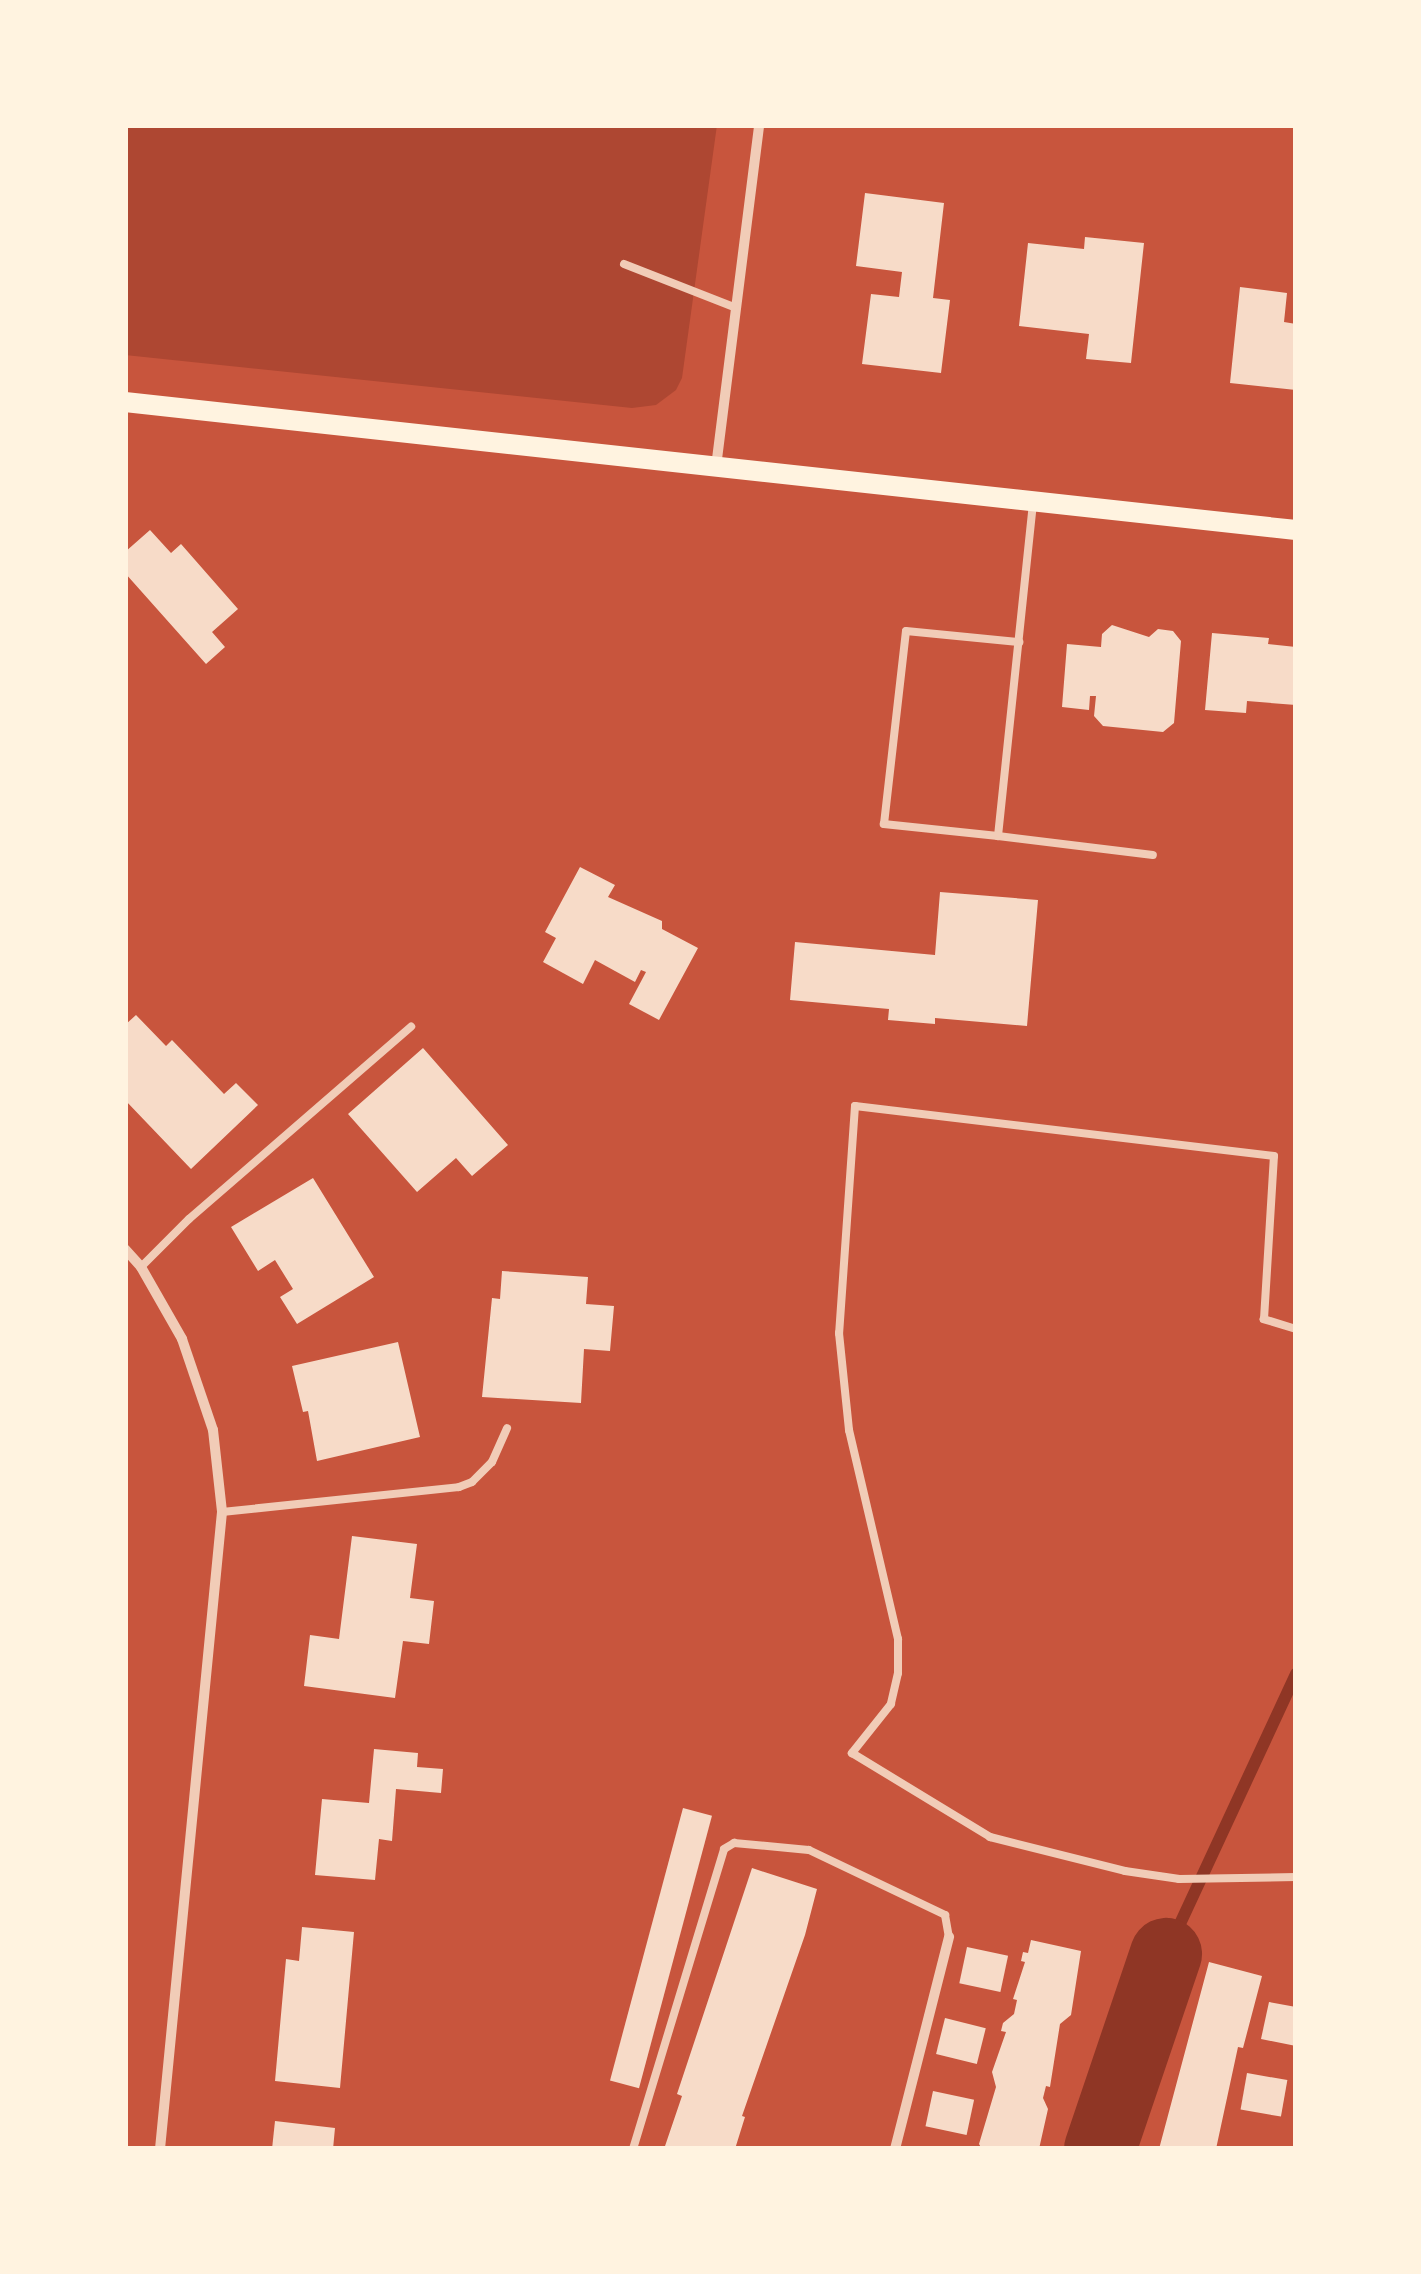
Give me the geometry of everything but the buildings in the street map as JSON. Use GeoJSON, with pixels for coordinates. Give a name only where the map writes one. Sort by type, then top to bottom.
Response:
{"type":"FeatureCollection","features":[{"type":"Feature","properties":{"kind":"main road"},"geometry":{"type":"LineString","coordinates":[[125,402],[1296,530]]}},
{"type":"Feature","properties":{"kind":"street"},"geometry":{"type":"LineString","coordinates":[[716,468],[760,125]]}},
{"type":"Feature","properties":{"kind":"street"},"geometry":{"type":"LineString","coordinates":[[125,1249],[141,1267],[182,1339],[214,1430],[222,1512],[160,2149]]}},
{"type":"Feature","properties":{"kind":"street"},"geometry":{"type":"LineString","coordinates":[[895,2149],[949,1936]]}},
{"type":"Feature","properties":{"kind":"lane"},"geometry":{"type":"LineString","coordinates":[[624,264],[734,307]]}},
{"type":"Feature","properties":{"kind":"lane"},"geometry":{"type":"LineString","coordinates":[[998,836],[1033,502]]}},
{"type":"Feature","properties":{"kind":"lane"},"geometry":{"type":"LineString","coordinates":[[1018,642],[906,632],[884,824],[1153,855]]}},
{"type":"Feature","properties":{"kind":"lane"},"geometry":{"type":"LineString","coordinates":[[141,1267],[188,1218],[411,1027]]}},
{"type":"Feature","properties":{"kind":"lane"},"geometry":{"type":"LineString","coordinates":[[1296,1329],[1264,1320],[1274,1156],[855,1106],[839,1333],[849,1430],[898,1639],[898,1674],[891,1704],[852,1753],[990,1837],[1107,1867],[1178,1879],[1296,1877]]}},
{"type":"Feature","properties":{"kind":"lane"},"geometry":{"type":"LineString","coordinates":[[222,1512],[459,1487],[472,1482],[492,1462],[508,1428]]}},
{"type":"Feature","properties":{"kind":"lane"},"geometry":{"type":"LineString","coordinates":[[632,2149],[724,1849],[734,1842],[809,1850],[945,1915],[949,1936]]}},
{"type":"Feature","properties":{"kind":"shaded area"},"geometry":{"type":"Polygon","coordinates":[[[125,125],[717,125],[682,378],[676,390],[656,405],[632,408],[125,355],[125,125]]]}},
{"type":"Feature","properties":{"kind":"waterway"},"geometry":{"type":"LineString","coordinates":[[1166,1954],[1296,1674]]}},
{"type":"Feature","properties":{"kind":"waterway"},"geometry":{"type":"LineString","coordinates":[[1100,2149],[1166,1954]]}}]}
